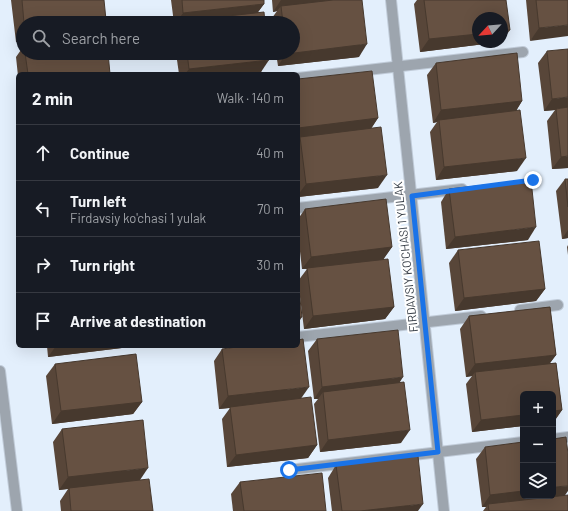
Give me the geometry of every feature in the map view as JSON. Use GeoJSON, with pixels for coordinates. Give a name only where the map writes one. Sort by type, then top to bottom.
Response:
{"type":"FeatureCollection","features":[{"type":"Feature","properties":{"kind":"street","name":"FIRDAVSIY KO'CHASI 1 YULAK"},"geometry":{"type":"LineString","coordinates":[[391,0],[444,511]]}},
{"type":"Feature","properties":{"kind":"street"},"geometry":{"type":"LineString","coordinates":[[300,78],[523,52]]}},
{"type":"Feature","properties":{"kind":"street"},"geometry":{"type":"LineString","coordinates":[[300,208],[472,188]]}},
{"type":"Feature","properties":{"kind":"street"},"geometry":{"type":"LineString","coordinates":[[511,312],[558,305]]}},
{"type":"Feature","properties":{"kind":"street"},"geometry":{"type":"LineString","coordinates":[[300,337],[487,315]]}},
{"type":"Feature","properties":{"kind":"street"},"geometry":{"type":"LineString","coordinates":[[0,371],[17,511]]}},
{"type":"Feature","properties":{"kind":"street"},"geometry":{"type":"LineString","coordinates":[[556,439],[568,437]]}},
{"type":"Feature","properties":{"kind":"street"},"geometry":{"type":"LineString","coordinates":[[289,470],[520,442]]}},
{"type":"Feature","properties":{"kind":"building"},"geometry":{"type":"Polygon","coordinates":[[[22,0],[104,0],[106,16],[23,16],[22,0]]]}},
{"type":"Feature","properties":{"kind":"building"},"geometry":{"type":"Polygon","coordinates":[[[182,0],[264,0],[264,4],[183,13],[182,0]]]}},
{"type":"Feature","properties":{"kind":"building"},"geometry":{"type":"Polygon","coordinates":[[[333,0],[362,0],[367,44],[300,52],[300,16],[282,16],[281,6],[333,0]]]}},
{"type":"Feature","properties":{"kind":"building"},"geometry":{"type":"Polygon","coordinates":[[[424,0],[506,0],[508,12],[472,12],[472,35],[429,39],[424,0]]]}},
{"type":"Feature","properties":{"kind":"building"},"geometry":{"type":"Polygon","coordinates":[[[536,0],[568,0],[568,25],[539,28],[536,0]]]}},
{"type":"Feature","properties":{"kind":"building"},"geometry":{"type":"Polygon","coordinates":[[[264,12],[264,16],[228,16],[264,12]]]}},
{"type":"Feature","properties":{"kind":"building"},"geometry":{"type":"Polygon","coordinates":[[[508,15],[510,30],[508,30],[508,15]]]}},
{"type":"Feature","properties":{"kind":"building"},"geometry":{"type":"Polygon","coordinates":[[[568,49],[568,97],[552,99],[547,51],[568,49]]]}},
{"type":"Feature","properties":{"kind":"building"},"geometry":{"type":"Polygon","coordinates":[[[517,53],[522,101],[441,110],[436,63],[517,53]]]}},
{"type":"Feature","properties":{"kind":"building"},"geometry":{"type":"Polygon","coordinates":[[[26,60],[109,60],[110,72],[28,72],[26,60]]]}},
{"type":"Feature","properties":{"kind":"building"},"geometry":{"type":"Polygon","coordinates":[[[188,60],[269,60],[189,69],[188,60]]]}},
{"type":"Feature","properties":{"kind":"building"},"geometry":{"type":"Polygon","coordinates":[[[372,71],[378,118],[300,128],[300,79],[372,71]]]}},
{"type":"Feature","properties":{"kind":"building"},"geometry":{"type":"Polygon","coordinates":[[[568,107],[568,156],[561,157],[556,109],[568,107]]]}},
{"type":"Feature","properties":{"kind":"building"},"geometry":{"type":"Polygon","coordinates":[[[520,110],[526,158],[444,167],[439,120],[520,110]]]}},
{"type":"Feature","properties":{"kind":"building"},"geometry":{"type":"Polygon","coordinates":[[[381,127],[387,175],[306,184],[300,137],[381,127]]]}},
{"type":"Feature","properties":{"kind":"building"},"geometry":{"type":"Polygon","coordinates":[[[565,179],[568,179],[568,207],[565,179]]]}},
{"type":"Feature","properties":{"kind":"building"},"geometry":{"type":"Polygon","coordinates":[[[531,180],[536,227],[455,237],[449,189],[531,180]]]}},
{"type":"Feature","properties":{"kind":"building"},"geometry":{"type":"Polygon","coordinates":[[[386,199],[392,247],[311,257],[305,209],[386,199]]]}},
{"type":"Feature","properties":{"kind":"building"},"geometry":{"type":"Polygon","coordinates":[[[539,241],[545,289],[464,298],[458,250],[539,241]]]}},
{"type":"Feature","properties":{"kind":"building"},"geometry":{"type":"Polygon","coordinates":[[[388,259],[394,307],[313,316],[307,268],[388,259]]]}},
{"type":"Feature","properties":{"kind":"building"},"geometry":{"type":"Polygon","coordinates":[[[300,299],[302,317],[300,317],[300,299]]]}},
{"type":"Feature","properties":{"kind":"building"},"geometry":{"type":"Polygon","coordinates":[[[550,307],[556,355],[475,364],[469,316],[550,307]]]}},
{"type":"Feature","properties":{"kind":"building"},"geometry":{"type":"Polygon","coordinates":[[[398,330],[403,377],[322,387],[317,339],[398,330]]]}},
{"type":"Feature","properties":{"kind":"building"},"geometry":{"type":"Polygon","coordinates":[[[303,339],[309,387],[228,396],[222,349],[300,348],[300,340],[303,339]]]}},
{"type":"Feature","properties":{"kind":"building"},"geometry":{"type":"Polygon","coordinates":[[[136,354],[142,402],[61,411],[55,364],[136,354]]]}},
{"type":"Feature","properties":{"kind":"building"},"geometry":{"type":"Polygon","coordinates":[[[556,363],[562,410],[556,411],[556,391],[520,391],[520,415],[481,420],[475,372],[556,363]]]}},
{"type":"Feature","properties":{"kind":"building"},"geometry":{"type":"Polygon","coordinates":[[[404,382],[410,430],[328,440],[323,392],[404,382]]]}},
{"type":"Feature","properties":{"kind":"building"},"geometry":{"type":"Polygon","coordinates":[[[311,397],[317,445],[236,455],[230,407],[311,397]]]}},
{"type":"Feature","properties":{"kind":"building"},"geometry":{"type":"Polygon","coordinates":[[[143,420],[148,468],[68,477],[62,429],[143,420]]]}},
{"type":"Feature","properties":{"kind":"building"},"geometry":{"type":"Polygon","coordinates":[[[566,437],[568,454],[568,486],[556,487],[556,439],[566,437]]]}},
{"type":"Feature","properties":{"kind":"building"},"geometry":{"type":"Polygon","coordinates":[[[520,442],[520,491],[490,495],[485,447],[520,442]]]}},
{"type":"Feature","properties":{"kind":"building"},"geometry":{"type":"Polygon","coordinates":[[[418,456],[423,504],[360,511],[342,511],[336,465],[418,456]]]}},
{"type":"Feature","properties":{"kind":"building"},"geometry":{"type":"Polygon","coordinates":[[[322,473],[326,511],[244,511],[240,482],[322,473]]]}},
{"type":"Feature","properties":{"kind":"building"},"geometry":{"type":"Polygon","coordinates":[[[149,479],[153,511],[71,511],[69,488],[149,479]]]}},
{"type":"Feature","properties":{"kind":"building"},"geometry":{"type":"Polygon","coordinates":[[[568,495],[568,511],[489,511],[488,504],[532,499],[556,499],[556,496],[568,495]]]}},
{"type":"Feature","properties":{"kind":"route"},"geometry":{"type":"LineString","coordinates":[[289,470],[438,452],[412,196],[533,180]]}}]}
